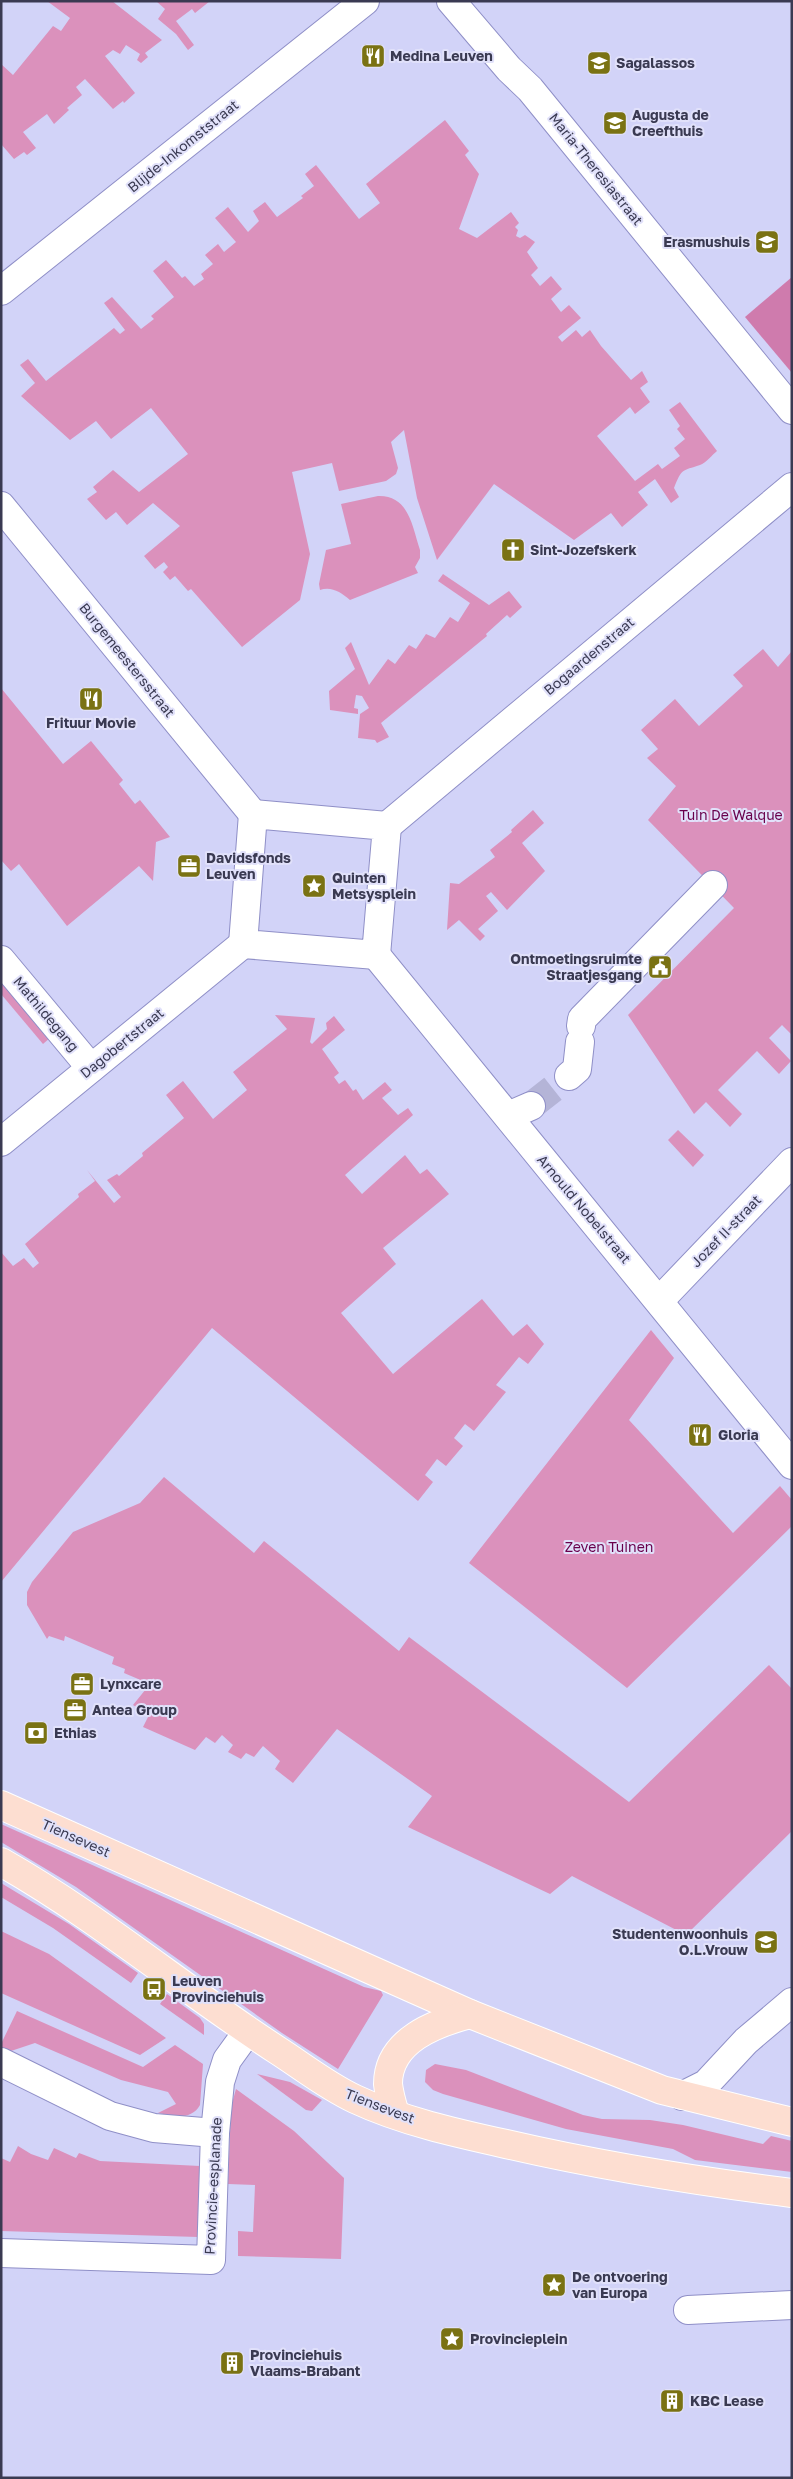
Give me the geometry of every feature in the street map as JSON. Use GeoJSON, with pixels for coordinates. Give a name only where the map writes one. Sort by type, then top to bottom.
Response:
{"type":"FeatureCollection","features":[{"type":"Feature","properties":{"kind":"main road","name":"Tiensevest"},"geometry":{"type":"LineString","coordinates":[[1,1805],[470,2014],[644,2084],[682,2096],[792,2122]]}},
{"type":"Feature","properties":{"kind":"main road","name":"Tiensevest"},"geometry":{"type":"LineString","coordinates":[[1,1862],[44,1886],[125,1941],[248,2031],[354,2099],[395,2114],[462,2134],[596,2164],[669,2177],[792,2193]]}},
{"type":"Feature","properties":{"kind":"main road"},"geometry":{"type":"LineString","coordinates":[[395,2114],[388,2086],[388,2077],[398,2054],[426,2028],[470,2014]]}},
{"type":"Feature","properties":{"kind":"street","name":"Blijde-Inkomststraat"},"geometry":{"type":"LineString","coordinates":[[1,291],[365,1]]}},
{"type":"Feature","properties":{"kind":"street","name":"Maria-Theresiastraat"},"geometry":{"type":"LineString","coordinates":[[451,1],[509,69],[530,89],[792,410]]}},
{"type":"Feature","properties":{"kind":"street","name":"Bogaardenstraat"},"geometry":{"type":"LineString","coordinates":[[387,826],[792,487]]}},
{"type":"Feature","properties":{"kind":"street","name":"Burgemeestersstraat"},"geometry":{"type":"LineString","coordinates":[[1,506],[253,814]]}},
{"type":"Feature","properties":{"kind":"street"},"geometry":{"type":"LineString","coordinates":[[253,814],[387,826],[376,955],[243,944],[253,814]]}},
{"type":"Feature","properties":{"kind":"street"},"geometry":{"type":"LineString","coordinates":[[569,1076],[577,1069],[582,1019],[713,885]]}},
{"type":"Feature","properties":{"kind":"street","name":"Dagobertstraat"},"geometry":{"type":"LineString","coordinates":[[1,1142],[243,944]]}},
{"type":"Feature","properties":{"kind":"street","name":"Arnould Nobelstraat"},"geometry":{"type":"LineString","coordinates":[[376,955],[519,1111],[660,1300],[792,1464]]}},
{"type":"Feature","properties":{"kind":"street","name":"Mathildegang"},"geometry":{"type":"LineString","coordinates":[[1,960],[91,1068]]}},
{"type":"Feature","properties":{"kind":"street","name":"Jozef II-straat"},"geometry":{"type":"LineString","coordinates":[[660,1300],[792,1162]]}},
{"type":"Feature","properties":{"kind":"street"},"geometry":{"type":"LineString","coordinates":[[682,2096],[706,2084],[746,2041],[792,2002]]}},
{"type":"Feature","properties":{"kind":"street","name":"Provincie-esplanade"},"geometry":{"type":"LineString","coordinates":[[1,2254],[211,2260],[215,2132],[223,2072],[227,2060],[248,2031]]}},
{"type":"Feature","properties":{"kind":"street"},"geometry":{"type":"LineString","coordinates":[[1,2062],[110,2116],[154,2128],[215,2132]]}},
{"type":"Feature","properties":{"kind":"street"},"geometry":{"type":"LineString","coordinates":[[688,2310],[792,2305]]}},
{"type":"Feature","properties":{"kind":"green space"},"geometry":{"type":"Polygon","coordinates":[[[47,1],[112,1],[162,40],[145,53],[148,57],[141,63],[137,60],[140,54],[126,45],[120,54],[113,50],[105,56],[135,93],[124,103],[123,101],[113,109],[85,79],[76,87],[82,95],[67,108],[69,110],[54,124],[47,114],[23,132],[36,148],[27,155],[24,152],[14,159],[1,144],[1,64],[13,75],[53,26],[61,31],[70,18],[47,1]]]}},
{"type":"Feature","properties":{"kind":"green space"},"geometry":{"type":"Polygon","coordinates":[[[156,1],[210,1],[195,13],[192,9],[176,21],[194,45],[188,50],[176,34],[158,19],[165,9],[156,1]]]}},
{"type":"Feature","properties":{"kind":"green space"},"geometry":{"type":"Polygon","coordinates":[[[445,120],[469,151],[465,155],[479,174],[459,229],[477,238],[511,212],[519,223],[515,227],[518,230],[516,236],[520,238],[525,235],[535,242],[527,252],[538,268],[531,275],[540,286],[551,276],[562,289],[551,299],[561,312],[569,305],[581,318],[558,337],[562,342],[576,330],[582,337],[590,330],[601,346],[631,380],[642,371],[648,382],[640,388],[650,402],[635,414],[630,407],[597,436],[635,481],[658,464],[662,469],[680,456],[674,448],[685,439],[677,429],[680,426],[669,410],[680,402],[717,451],[702,464],[683,471],[674,488],[679,497],[671,503],[655,479],[638,492],[648,505],[622,527],[611,513],[574,540],[494,484],[437,560],[417,498],[404,430],[391,442],[398,468],[396,474],[386,481],[339,491],[332,463],[292,472],[310,554],[300,600],[242,647],[191,589],[188,591],[175,576],[170,580],[163,572],[168,567],[164,562],[155,569],[144,556],[180,526],[153,503],[127,525],[116,512],[106,520],[87,499],[97,492],[93,487],[113,470],[139,492],[188,454],[151,408],[111,439],[96,421],[70,440],[21,396],[35,383],[20,365],[28,359],[46,381],[114,328],[120,334],[125,330],[104,303],[112,297],[141,329],[154,319],[151,316],[174,297],[153,271],[166,260],[182,278],[185,276],[194,286],[204,279],[201,274],[213,264],[205,255],[218,244],[224,252],[236,242],[215,218],[228,207],[248,232],[259,221],[253,211],[265,202],[277,217],[303,198],[301,196],[314,186],[305,174],[316,165],[359,219],[380,203],[366,184],[445,120]]]}},
{"type":"Feature","properties":{"kind":"green space"},"geometry":{"type":"Polygon","coordinates":[[[378,496],[388,497],[397,501],[408,514],[420,550],[420,558],[415,567],[418,573],[350,600],[336,590],[320,590],[319,584],[326,550],[351,544],[341,504],[378,496]]]}},
{"type":"Feature","properties":{"kind":"green space"},"geometry":{"type":"Polygon","coordinates":[[[443,574],[489,605],[509,591],[522,607],[510,618],[507,615],[486,634],[487,636],[381,723],[389,737],[377,743],[375,740],[358,738],[360,714],[369,708],[362,696],[356,695],[354,708],[358,709],[358,714],[330,710],[329,691],[355,669],[345,648],[351,642],[369,685],[388,659],[395,664],[409,645],[416,649],[426,634],[435,638],[450,617],[458,622],[470,603],[438,581],[443,574]]]}},
{"type":"Feature","properties":{"kind":"green space","name":"Tuin De Walque"},"geometry":{"type":"Polygon","coordinates":[[[763,649],[778,667],[792,651],[792,1035],[782,1025],[769,1038],[791,1061],[779,1074],[757,1051],[718,1090],[742,1114],[730,1127],[706,1102],[694,1114],[628,1015],[734,908],[648,820],[676,786],[647,758],[658,749],[641,730],[675,699],[699,726],[743,686],[733,675],[763,649]]]}},
{"type":"Feature","properties":{"kind":"green space"},"geometry":{"type":"Polygon","coordinates":[[[1,688],[63,764],[91,741],[123,780],[119,784],[135,804],[140,800],[170,837],[156,842],[153,881],[139,866],[67,926],[19,864],[11,871],[1,860],[1,688]]]}},
{"type":"Feature","properties":{"kind":"green space"},"geometry":{"type":"Polygon","coordinates":[[[533,810],[544,823],[522,843],[545,871],[507,910],[491,892],[486,896],[498,911],[478,929],[485,936],[480,941],[459,920],[447,930],[450,883],[459,884],[495,857],[490,850],[512,832],[511,830],[533,810]]]}},
{"type":"Feature","properties":{"kind":"green space"},"geometry":{"type":"Polygon","coordinates":[[[1,977],[51,1037],[43,1044],[1,994],[1,977]]]}},
{"type":"Feature","properties":{"kind":"green space"},"geometry":{"type":"Polygon","coordinates":[[[275,1015],[315,1018],[310,1042],[312,1044],[327,1029],[326,1023],[334,1016],[345,1030],[322,1049],[339,1073],[334,1077],[339,1084],[345,1080],[353,1091],[356,1089],[363,1100],[385,1082],[392,1090],[382,1098],[398,1115],[408,1108],[413,1115],[345,1175],[362,1194],[405,1155],[420,1174],[427,1169],[449,1194],[383,1248],[396,1264],[341,1313],[393,1374],[482,1299],[513,1336],[527,1324],[544,1344],[528,1364],[519,1357],[496,1385],[506,1392],[474,1431],[465,1424],[454,1438],[463,1446],[446,1466],[437,1459],[425,1475],[433,1482],[418,1501],[212,1328],[1,1582],[1,1252],[13,1266],[24,1258],[33,1268],[39,1263],[25,1244],[79,1197],[78,1194],[95,1181],[87,1170],[114,1203],[121,1197],[107,1180],[117,1174],[119,1176],[143,1156],[142,1153],[184,1118],[166,1095],[183,1081],[213,1119],[247,1090],[233,1072],[287,1029],[275,1015]]]}},
{"type":"Feature","properties":{"kind":"green space"},"geometry":{"type":"Polygon","coordinates":[[[678,1130],[704,1155],[693,1167],[668,1140],[678,1130]]]}},
{"type":"Feature","properties":{"kind":"green space","name":"Zeven Tuinen"},"geometry":{"type":"Polygon","coordinates":[[[651,1330],[674,1358],[629,1420],[733,1533],[780,1486],[792,1500],[792,1526],[627,1688],[469,1563],[651,1330]]]}},
{"type":"Feature","properties":{"kind":"green space"},"geometry":{"type":"Polygon","coordinates":[[[164,1477],[254,1553],[264,1541],[399,1651],[409,1637],[629,1802],[769,1665],[792,1689],[792,1831],[686,1935],[572,1876],[550,1894],[408,1827],[432,1796],[337,1729],[293,1783],[275,1769],[280,1761],[263,1746],[254,1757],[246,1753],[241,1759],[228,1752],[233,1745],[222,1735],[215,1743],[206,1737],[195,1750],[143,1727],[149,1715],[133,1705],[150,1684],[124,1673],[125,1669],[112,1664],[114,1657],[65,1636],[64,1641],[49,1636],[47,1639],[27,1605],[27,1592],[32,1582],[73,1532],[140,1503],[164,1477]]]}},
{"type":"Feature","properties":{"kind":"green space"},"geometry":{"type":"Polygon","coordinates":[[[1,1824],[364,1987],[381,1991],[383,1995],[338,2069],[282,2033],[76,1887],[1,1842],[1,1824]]]}},
{"type":"Feature","properties":{"kind":"green space"},"geometry":{"type":"Polygon","coordinates":[[[1,1883],[69,1924],[138,1973],[131,1983],[53,1928],[1,1897],[1,1883]]]}},
{"type":"Feature","properties":{"kind":"green space"},"geometry":{"type":"Polygon","coordinates":[[[1,1931],[49,1954],[166,2038],[140,2055],[1,1993],[1,1931]]]}},
{"type":"Feature","properties":{"kind":"green space"},"geometry":{"type":"Polygon","coordinates":[[[167,1994],[200,2018],[204,2024],[204,2035],[160,2004],[167,1994]]]}},
{"type":"Feature","properties":{"kind":"green space"},"geometry":{"type":"Polygon","coordinates":[[[17,2011],[143,2067],[175,2045],[203,2064],[200,2105],[196,2110],[187,2115],[176,2116],[158,2113],[176,2104],[168,2092],[121,2080],[35,2043],[5,2053],[1,2052],[1,2044],[17,2011]]]}},
{"type":"Feature","properties":{"kind":"green space"},"geometry":{"type":"Polygon","coordinates":[[[435,2064],[466,2070],[583,2115],[602,2119],[650,2120],[683,2125],[763,2144],[771,2136],[792,2141],[792,2172],[695,2160],[673,2149],[566,2129],[443,2094],[433,2090],[425,2082],[426,2070],[435,2064]]]}},
{"type":"Feature","properties":{"kind":"green space"},"geometry":{"type":"Polygon","coordinates":[[[257,2074],[290,2082],[322,2100],[312,2111],[306,2110],[257,2074]]]}},
{"type":"Feature","properties":{"kind":"green space"},"geometry":{"type":"Polygon","coordinates":[[[236,2089],[294,2131],[344,2178],[341,2259],[238,2256],[238,2231],[253,2232],[255,2185],[228,2184],[231,2107],[236,2089]]]}},
{"type":"Feature","properties":{"kind":"green space"},"geometry":{"type":"Polygon","coordinates":[[[18,2146],[31,2154],[48,2160],[54,2148],[76,2158],[79,2153],[100,2161],[200,2166],[198,2237],[1,2231],[1,2158],[10,2162],[18,2146]]]}},
{"type":"Feature","properties":{"kind":"shaded area"},"geometry":{"type":"Polygon","coordinates":[[[792,277],[792,373],[745,317],[792,277]]]}},
{"type":"Feature","properties":{"kind":"tunnel"},"geometry":{"type":"LineString","coordinates":[[531,1106],[569,1076]]}},
{"type":"Feature","properties":{"kind":"place","name":"Medina Leuven"},"geometry":{"type":"Point","coordinates":[373,56]}},
{"type":"Feature","properties":{"kind":"place","name":"Sagalassos"},"geometry":{"type":"Point","coordinates":[599,63]}},
{"type":"Feature","properties":{"kind":"place","name":"Augusta de Creefthuis"},"geometry":{"type":"Point","coordinates":[615,123]}},
{"type":"Feature","properties":{"kind":"place","name":"Erasmushuis"},"geometry":{"type":"Point","coordinates":[767,242]}},
{"type":"Feature","properties":{"kind":"place","name":"Sint-Jozefskerk"},"geometry":{"type":"Point","coordinates":[513,550]}},
{"type":"Feature","properties":{"kind":"place","name":"Frituur Movie"},"geometry":{"type":"Point","coordinates":[91,699]}},
{"type":"Feature","properties":{"kind":"place","name":"Davidsfonds Leuven"},"geometry":{"type":"Point","coordinates":[189,866]}},
{"type":"Feature","properties":{"kind":"place","name":"Quinten Metsysplein"},"geometry":{"type":"Point","coordinates":[314,886]}},
{"type":"Feature","properties":{"kind":"place","name":"Ontmoetingsruimte Straatjesgang"},"geometry":{"type":"Point","coordinates":[660,967]}},
{"type":"Feature","properties":{"kind":"place","name":"Gloria"},"geometry":{"type":"Point","coordinates":[700,1435]}},
{"type":"Feature","properties":{"kind":"place","name":"Lynxcare"},"geometry":{"type":"Point","coordinates":[82,1684]}},
{"type":"Feature","properties":{"kind":"place","name":"Antea Group"},"geometry":{"type":"Point","coordinates":[75,1710]}},
{"type":"Feature","properties":{"kind":"place","name":"Ethias"},"geometry":{"type":"Point","coordinates":[36,1733]}},
{"type":"Feature","properties":{"kind":"place","name":"Studentenwoonhuis O.L.Vrouw"},"geometry":{"type":"Point","coordinates":[766,1942]}},
{"type":"Feature","properties":{"kind":"place","name":"Leuven Provinciehuis"},"geometry":{"type":"Point","coordinates":[154,1989]}},
{"type":"Feature","properties":{"kind":"place","name":"De ontvoering van Europa"},"geometry":{"type":"Point","coordinates":[554,2285]}},
{"type":"Feature","properties":{"kind":"place","name":"Provincieplein"},"geometry":{"type":"Point","coordinates":[452,2339]}},
{"type":"Feature","properties":{"kind":"place","name":"Provinciehuis Vlaams-Brabant"},"geometry":{"type":"Point","coordinates":[232,2363]}},
{"type":"Feature","properties":{"kind":"place","name":"KBC Lease"},"geometry":{"type":"Point","coordinates":[672,2401]}}]}
